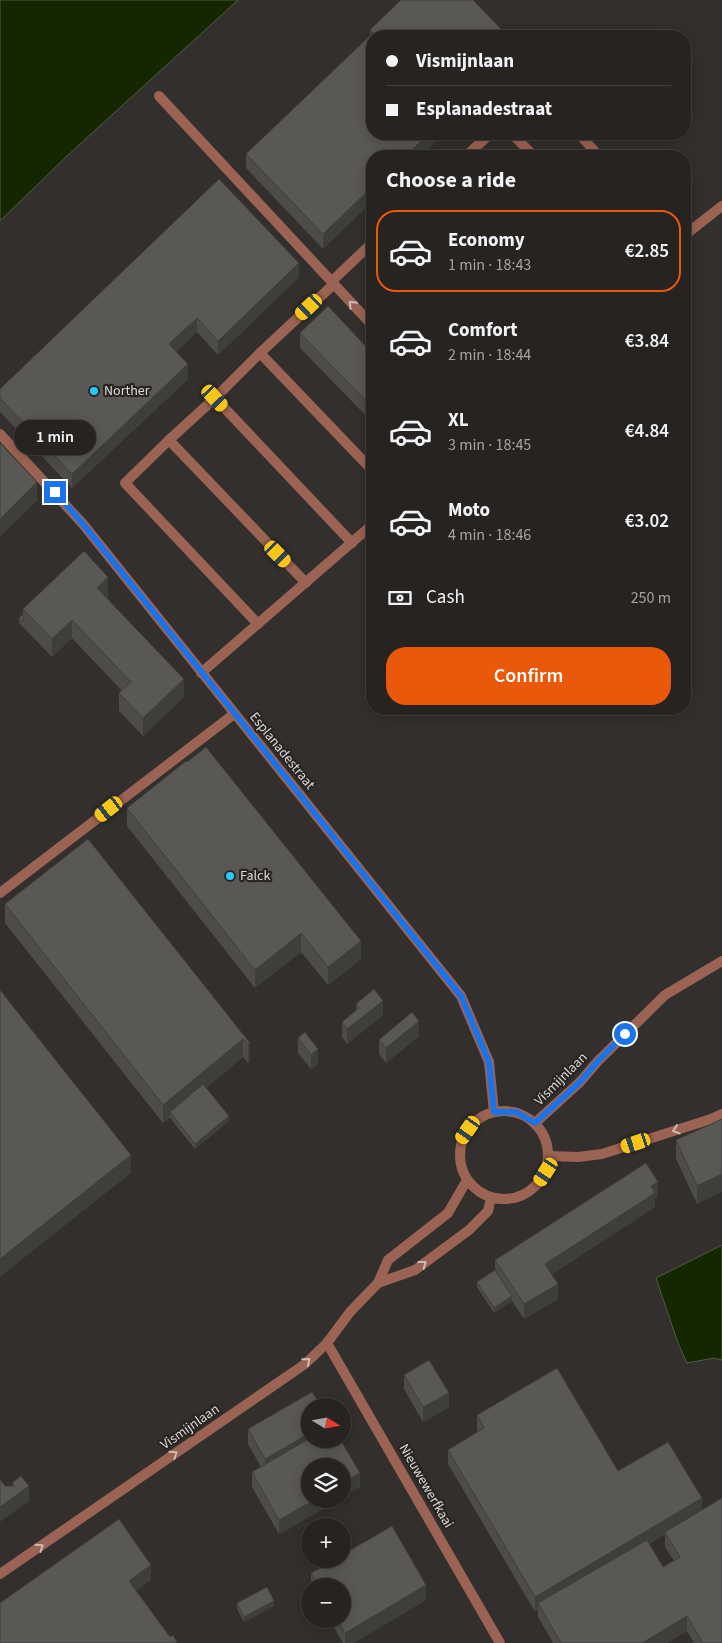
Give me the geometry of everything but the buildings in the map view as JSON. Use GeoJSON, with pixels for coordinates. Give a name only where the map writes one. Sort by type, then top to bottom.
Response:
{"type":"FeatureCollection","features":[{"type":"Feature","properties":{"kind":"street"},"geometry":{"type":"LineString","coordinates":[[159,96],[366,319]]}},
{"type":"Feature","properties":{"kind":"street"},"geometry":{"type":"LineString","coordinates":[[473,150],[483,140]]}},
{"type":"Feature","properties":{"kind":"street"},"geometry":{"type":"LineString","coordinates":[[518,140],[528,150]]}},
{"type":"Feature","properties":{"kind":"street"},"geometry":{"type":"LineString","coordinates":[[584,140],[594,150]]}},
{"type":"Feature","properties":{"kind":"street"},"geometry":{"type":"LineString","coordinates":[[691,230],[722,206]]}},
{"type":"Feature","properties":{"kind":"street"},"geometry":{"type":"LineString","coordinates":[[258,624],[125,483],[332,283],[366,253]]}},
{"type":"Feature","properties":{"kind":"street"},"geometry":{"type":"LineString","coordinates":[[260,353],[366,464]]}},
{"type":"Feature","properties":{"kind":"street"},"geometry":{"type":"LineString","coordinates":[[215,398],[352,543]]}},
{"type":"Feature","properties":{"kind":"street","name":"Esplanadestraat"},"geometry":{"type":"LineString","coordinates":[[0,434],[83,524],[461,996],[489,1062],[494,1112]]}},
{"type":"Feature","properties":{"kind":"street"},"geometry":{"type":"LineString","coordinates":[[169,440],[306,583]]}},
{"type":"Feature","properties":{"kind":"street"},"geometry":{"type":"LineString","coordinates":[[201,673],[366,530]]}},
{"type":"Feature","properties":{"kind":"street"},"geometry":{"type":"LineString","coordinates":[[0,893],[234,714]]}},
{"type":"Feature","properties":{"kind":"street","name":"Vismijnlaan"},"geometry":{"type":"LineString","coordinates":[[535,1123],[580,1082],[598,1061],[665,995],[722,961]]}},
{"type":"Feature","properties":{"kind":"street"},"geometry":{"type":"LineString","coordinates":[[494,1112],[516,1112],[535,1123],[543,1132],[549,1156],[546,1172],[537,1186],[524,1196],[508,1200],[491,1198],[478,1192],[467,1180],[460,1160],[462,1139],[475,1122],[494,1112]]}},
{"type":"Feature","properties":{"kind":"street"},"geometry":{"type":"LineString","coordinates":[[549,1156],[578,1157],[602,1154],[712,1119],[722,1114]]}},
{"type":"Feature","properties":{"kind":"street","name":"Vismijnlaan"},"geometry":{"type":"LineString","coordinates":[[0,1574],[305,1364],[327,1343],[350,1312],[378,1283],[388,1260],[448,1212],[467,1180]]}},
{"type":"Feature","properties":{"kind":"street","name":"Vismijnlaan"},"geometry":{"type":"LineString","coordinates":[[378,1283],[415,1270],[469,1230],[488,1211],[491,1198]]}},
{"type":"Feature","properties":{"kind":"street","name":"Nieuwewerfkaai"},"geometry":{"type":"LineString","coordinates":[[327,1343],[500,1643]]}},
{"type":"Feature","properties":{"kind":"shaded area"},"geometry":{"type":"Polygon","coordinates":[[[0,0],[238,0],[68,155],[0,221],[0,0]]]}},
{"type":"Feature","properties":{"kind":"shaded area"},"geometry":{"type":"Polygon","coordinates":[[[722,1245],[722,1360],[714,1358],[687,1363],[678,1343],[656,1278],[722,1245]]]}},
{"type":"Feature","properties":{"kind":"place","name":"Norther"},"geometry":{"type":"Point","coordinates":[94,391]}},
{"type":"Feature","properties":{"kind":"place","name":"Falck"},"geometry":{"type":"Point","coordinates":[230,876]}},
{"type":"Feature","properties":{"kind":"route"},"geometry":{"type":"LineString","coordinates":[[55,492],[83,524],[461,996],[489,1062],[494,1112],[516,1112],[535,1123],[580,1082],[625,1034]]}}]}
